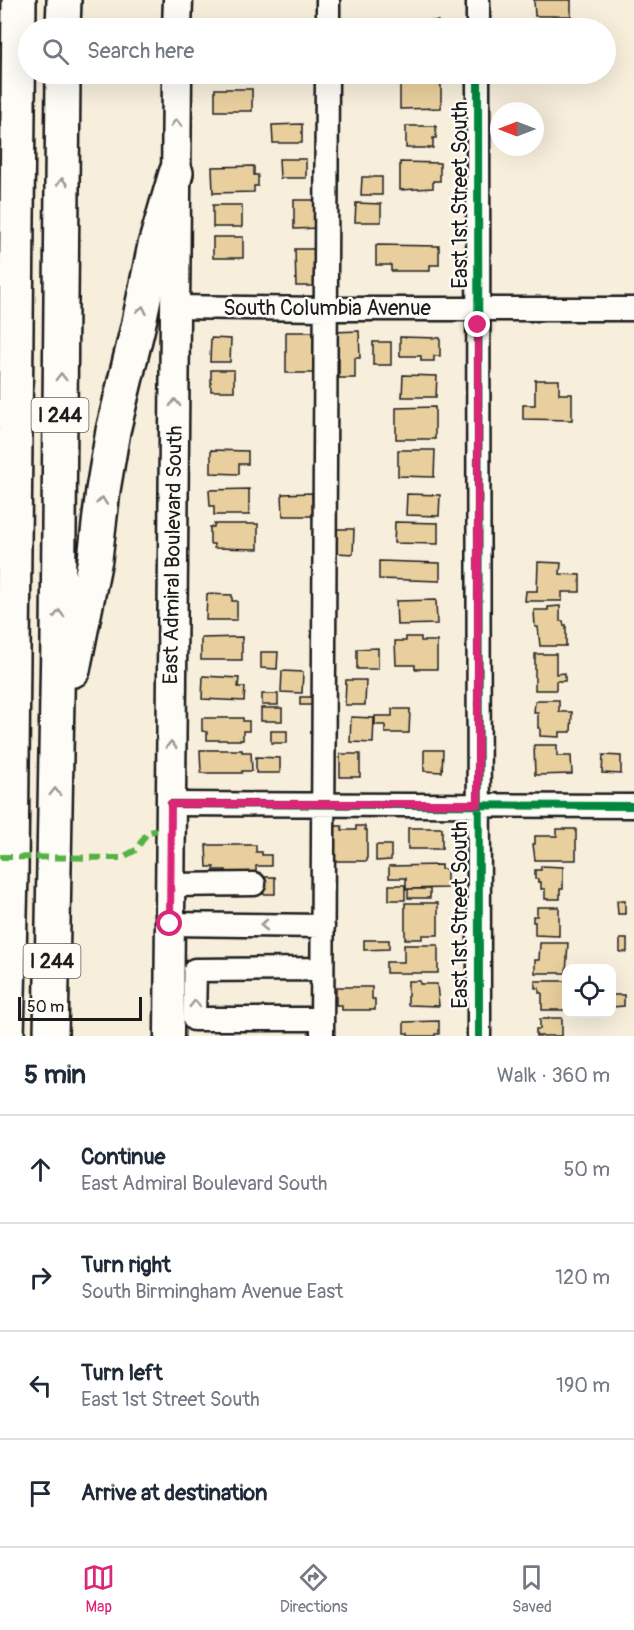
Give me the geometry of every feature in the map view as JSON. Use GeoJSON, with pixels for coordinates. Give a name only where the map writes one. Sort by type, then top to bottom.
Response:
{"type":"FeatureCollection","features":[{"type":"Feature","properties":{"kind":"highway","name":"I 244"},"geometry":{"type":"LineString","coordinates":[[19,0],[19,18]]}},
{"type":"Feature","properties":{"kind":"highway"},"geometry":{"type":"LineString","coordinates":[[63,18],[64,0]]}},
{"type":"Feature","properties":{"kind":"highway","name":"I 244"},"geometry":{"type":"LineString","coordinates":[[7,1036],[12,842],[18,84]]}},
{"type":"Feature","properties":{"kind":"highway","name":"I 244"},"geometry":{"type":"LineString","coordinates":[[51,1036],[63,84]]}},
{"type":"Feature","properties":{"kind":"highway"},"geometry":{"type":"LineString","coordinates":[[56,757],[95,559],[113,431],[155,245],[176,172]]}},
{"type":"Feature","properties":{"kind":"highway"},"geometry":{"type":"LineString","coordinates":[[0,751],[12,842]]}},
{"type":"Feature","properties":{"kind":"main road"},"geometry":{"type":"LineString","coordinates":[[177,18],[178,0]]}},
{"type":"Feature","properties":{"kind":"main road","name":"East Admiral Boulevard South"},"geometry":{"type":"LineString","coordinates":[[169,1036],[177,84]]}},
{"type":"Feature","properties":{"kind":"street"},"geometry":{"type":"LineString","coordinates":[[328,0],[328,18]]}},
{"type":"Feature","properties":{"kind":"street"},"geometry":{"type":"LineString","coordinates":[[478,0],[478,18]]}},
{"type":"Feature","properties":{"kind":"street"},"geometry":{"type":"LineString","coordinates":[[322,969],[195,970],[194,1019],[322,1027],[327,84]]}},
{"type":"Feature","properties":{"kind":"street","name":"East 1st Street South"},"geometry":{"type":"LineString","coordinates":[[478,84],[478,1036]]}},
{"type":"Feature","properties":{"kind":"street","name":"South Columbia Avenue"},"geometry":{"type":"LineString","coordinates":[[176,307],[634,309]]}},
{"type":"Feature","properties":{"kind":"street"},"geometry":{"type":"LineString","coordinates":[[171,804],[634,806]]}},
{"type":"Feature","properties":{"kind":"street"},"geometry":{"type":"LineString","coordinates":[[170,885],[254,884]]}},
{"type":"Feature","properties":{"kind":"street"},"geometry":{"type":"LineString","coordinates":[[170,924],[323,926]]}},
{"type":"Feature","properties":{"kind":"building"},"geometry":{"type":"Polygon","coordinates":[[[534,0],[571,0],[571,16],[535,16],[534,0]]]}},
{"type":"Feature","properties":{"kind":"building"},"geometry":{"type":"Polygon","coordinates":[[[400,84],[441,84],[441,108],[400,109],[400,84]]]}},
{"type":"Feature","properties":{"kind":"building"},"geometry":{"type":"Polygon","coordinates":[[[215,89],[252,89],[252,111],[215,111],[215,89]]]}},
{"type":"Feature","properties":{"kind":"building"},"geometry":{"type":"Polygon","coordinates":[[[302,124],[302,143],[273,143],[272,125],[302,124]]]}},
{"type":"Feature","properties":{"kind":"building"},"geometry":{"type":"Polygon","coordinates":[[[406,126],[436,126],[433,148],[406,148],[406,126]]]}},
{"type":"Feature","properties":{"kind":"building"},"geometry":{"type":"Polygon","coordinates":[[[279,159],[306,159],[306,178],[280,178],[279,159]]]}},
{"type":"Feature","properties":{"kind":"building"},"geometry":{"type":"Polygon","coordinates":[[[400,162],[440,163],[440,181],[433,181],[433,188],[400,190],[400,162]]]}},
{"type":"Feature","properties":{"kind":"building"},"geometry":{"type":"Polygon","coordinates":[[[254,166],[254,175],[258,175],[258,186],[254,186],[254,192],[213,193],[212,167],[254,166]]]}},
{"type":"Feature","properties":{"kind":"building"},"geometry":{"type":"Polygon","coordinates":[[[362,177],[382,177],[382,195],[361,195],[362,177]]]}},
{"type":"Feature","properties":{"kind":"building"},"geometry":{"type":"Polygon","coordinates":[[[294,200],[318,200],[319,228],[294,229],[294,200]]]}},
{"type":"Feature","properties":{"kind":"building"},"geometry":{"type":"Polygon","coordinates":[[[356,203],[381,204],[381,222],[355,222],[356,203]]]}},
{"type":"Feature","properties":{"kind":"building"},"geometry":{"type":"Polygon","coordinates":[[[213,205],[242,205],[242,227],[213,227],[213,205]]]}},
{"type":"Feature","properties":{"kind":"building"},"geometry":{"type":"Polygon","coordinates":[[[213,237],[243,237],[243,258],[213,258],[213,237]]]}},
{"type":"Feature","properties":{"kind":"building"},"geometry":{"type":"Polygon","coordinates":[[[376,245],[439,246],[439,265],[430,265],[430,271],[391,271],[391,265],[376,265],[376,245]]]}},
{"type":"Feature","properties":{"kind":"building"},"geometry":{"type":"Polygon","coordinates":[[[295,249],[316,249],[316,286],[296,286],[295,249]]]}},
{"type":"Feature","properties":{"kind":"building"},"geometry":{"type":"Polygon","coordinates":[[[359,331],[360,358],[355,358],[355,378],[339,378],[339,358],[334,358],[334,332],[359,331]]]}},
{"type":"Feature","properties":{"kind":"building"},"geometry":{"type":"Polygon","coordinates":[[[286,332],[313,332],[313,373],[286,373],[286,332]]]}},
{"type":"Feature","properties":{"kind":"building"},"geometry":{"type":"Polygon","coordinates":[[[400,337],[440,338],[440,356],[434,356],[434,361],[421,361],[421,356],[400,356],[400,337]]]}},
{"type":"Feature","properties":{"kind":"building"},"geometry":{"type":"Polygon","coordinates":[[[211,338],[231,339],[230,362],[210,362],[211,338]]]}},
{"type":"Feature","properties":{"kind":"building"},"geometry":{"type":"Polygon","coordinates":[[[373,342],[391,342],[391,365],[373,365],[373,342]]]}},
{"type":"Feature","properties":{"kind":"building"},"geometry":{"type":"Polygon","coordinates":[[[211,370],[234,370],[234,391],[211,391],[211,370]]]}},
{"type":"Feature","properties":{"kind":"building"},"geometry":{"type":"Polygon","coordinates":[[[403,375],[437,376],[436,397],[402,397],[403,375]]]}},
{"type":"Feature","properties":{"kind":"building"},"geometry":{"type":"Polygon","coordinates":[[[535,380],[559,380],[559,394],[572,394],[572,420],[523,419],[523,405],[535,405],[535,380]]]}},
{"type":"Feature","properties":{"kind":"building"},"geometry":{"type":"Polygon","coordinates":[[[435,407],[435,439],[396,439],[396,408],[435,407]]]}},
{"type":"Feature","properties":{"kind":"building"},"geometry":{"type":"Polygon","coordinates":[[[211,450],[248,451],[248,464],[239,464],[239,474],[211,473],[211,450]]]}},
{"type":"Feature","properties":{"kind":"building"},"geometry":{"type":"Polygon","coordinates":[[[398,450],[435,450],[434,477],[398,476],[398,450]]]}},
{"type":"Feature","properties":{"kind":"building"},"geometry":{"type":"Polygon","coordinates":[[[249,489],[249,515],[214,515],[214,506],[210,506],[209,490],[249,489]]]}},
{"type":"Feature","properties":{"kind":"building"},"geometry":{"type":"Polygon","coordinates":[[[312,493],[313,516],[283,516],[282,494],[312,493]]]}},
{"type":"Feature","properties":{"kind":"building"},"geometry":{"type":"Polygon","coordinates":[[[407,494],[440,495],[439,516],[406,515],[407,494]]]}},
{"type":"Feature","properties":{"kind":"building"},"geometry":{"type":"Polygon","coordinates":[[[395,522],[438,523],[438,544],[394,543],[395,522]]]}},
{"type":"Feature","properties":{"kind":"building"},"geometry":{"type":"Polygon","coordinates":[[[214,524],[258,524],[258,549],[214,548],[214,544],[210,544],[210,527],[214,527],[214,524]]]}},
{"type":"Feature","properties":{"kind":"building"},"geometry":{"type":"Polygon","coordinates":[[[337,529],[354,529],[353,554],[337,553],[337,529]]]}},
{"type":"Feature","properties":{"kind":"building"},"geometry":{"type":"Polygon","coordinates":[[[379,561],[440,563],[440,581],[379,579],[379,561]]]}},
{"type":"Feature","properties":{"kind":"building"},"geometry":{"type":"Polygon","coordinates":[[[538,562],[561,563],[560,574],[580,575],[580,592],[562,592],[562,601],[525,601],[526,591],[537,591],[538,562]]]}},
{"type":"Feature","properties":{"kind":"building"},"geometry":{"type":"Polygon","coordinates":[[[207,594],[232,595],[232,601],[237,601],[237,620],[206,620],[207,594]]]}},
{"type":"Feature","properties":{"kind":"building"},"geometry":{"type":"Polygon","coordinates":[[[436,600],[437,624],[397,625],[396,601],[436,600]]]}},
{"type":"Feature","properties":{"kind":"building"},"geometry":{"type":"Polygon","coordinates":[[[560,606],[560,621],[563,621],[564,626],[566,625],[566,646],[540,646],[538,627],[535,627],[534,610],[548,610],[548,607],[560,606]]]}},
{"type":"Feature","properties":{"kind":"building"},"geometry":{"type":"Polygon","coordinates":[[[242,637],[242,660],[201,660],[201,638],[242,637]]]}},
{"type":"Feature","properties":{"kind":"building"},"geometry":{"type":"Polygon","coordinates":[[[406,637],[421,637],[421,641],[437,641],[437,669],[415,669],[415,665],[396,665],[395,641],[406,641],[406,637]]]}},
{"type":"Feature","properties":{"kind":"building"},"geometry":{"type":"Polygon","coordinates":[[[378,648],[378,669],[357,669],[357,649],[378,648]]]}},
{"type":"Feature","properties":{"kind":"building"},"geometry":{"type":"Polygon","coordinates":[[[261,652],[278,652],[277,669],[261,668],[261,652]]]}},
{"type":"Feature","properties":{"kind":"building"},"geometry":{"type":"Polygon","coordinates":[[[535,654],[556,654],[556,674],[565,673],[565,681],[556,681],[556,690],[535,690],[535,654]]]}},
{"type":"Feature","properties":{"kind":"building"},"geometry":{"type":"Polygon","coordinates":[[[282,671],[303,672],[302,693],[281,692],[282,671]]]}},
{"type":"Feature","properties":{"kind":"building"},"geometry":{"type":"Polygon","coordinates":[[[203,676],[239,678],[238,687],[245,687],[244,701],[202,699],[203,676]]]}},
{"type":"Feature","properties":{"kind":"building"},"geometry":{"type":"Polygon","coordinates":[[[346,680],[366,680],[365,705],[345,705],[346,680]]]}},
{"type":"Feature","properties":{"kind":"building"},"geometry":{"type":"Polygon","coordinates":[[[262,694],[278,694],[278,705],[262,705],[262,694]]]}},
{"type":"Feature","properties":{"kind":"building"},"geometry":{"type":"Polygon","coordinates":[[[300,697],[315,697],[315,705],[300,705],[300,697]]]}},
{"type":"Feature","properties":{"kind":"building"},"geometry":{"type":"Polygon","coordinates":[[[559,700],[559,712],[572,712],[571,732],[560,732],[560,737],[540,736],[538,713],[534,713],[535,701],[559,700]]]}},
{"type":"Feature","properties":{"kind":"building"},"geometry":{"type":"Polygon","coordinates":[[[261,708],[282,708],[282,721],[261,721],[261,708]]]}},
{"type":"Feature","properties":{"kind":"building"},"geometry":{"type":"Polygon","coordinates":[[[392,709],[410,709],[409,733],[385,733],[385,725],[375,725],[375,716],[392,716],[392,709]]]}},
{"type":"Feature","properties":{"kind":"building"},"geometry":{"type":"Polygon","coordinates":[[[351,717],[374,718],[373,743],[350,742],[351,717]]]}},
{"type":"Feature","properties":{"kind":"building"},"geometry":{"type":"Polygon","coordinates":[[[202,718],[243,718],[243,721],[249,721],[249,731],[243,731],[243,740],[207,740],[207,732],[202,731],[202,718]]]}},
{"type":"Feature","properties":{"kind":"building"},"geometry":{"type":"Polygon","coordinates":[[[271,731],[287,731],[287,743],[271,743],[271,731]]]}},
{"type":"Feature","properties":{"kind":"building"},"geometry":{"type":"Polygon","coordinates":[[[534,745],[557,745],[557,756],[571,756],[572,774],[535,775],[534,745]]]}},
{"type":"Feature","properties":{"kind":"building"},"geometry":{"type":"Polygon","coordinates":[[[200,750],[251,752],[252,771],[201,773],[200,750]]]}},
{"type":"Feature","properties":{"kind":"building"},"geometry":{"type":"Polygon","coordinates":[[[424,750],[443,750],[442,772],[424,771],[424,750]]]}},
{"type":"Feature","properties":{"kind":"building"},"geometry":{"type":"Polygon","coordinates":[[[340,754],[360,754],[360,777],[340,777],[340,754]]]}},
{"type":"Feature","properties":{"kind":"building"},"geometry":{"type":"Polygon","coordinates":[[[603,755],[621,756],[621,774],[602,773],[603,755]]]}},
{"type":"Feature","properties":{"kind":"building"},"geometry":{"type":"Polygon","coordinates":[[[256,757],[280,758],[280,773],[256,773],[256,757]]]}},
{"type":"Feature","properties":{"kind":"building"},"geometry":{"type":"Polygon","coordinates":[[[334,826],[342,826],[342,830],[356,830],[356,826],[365,826],[367,861],[333,861],[334,826]]]}},
{"type":"Feature","properties":{"kind":"building"},"geometry":{"type":"Polygon","coordinates":[[[408,828],[442,828],[442,849],[408,849],[408,828]]]}},
{"type":"Feature","properties":{"kind":"building"},"geometry":{"type":"Polygon","coordinates":[[[557,829],[576,829],[576,860],[535,860],[533,844],[535,844],[535,836],[557,836],[557,829]]]}},
{"type":"Feature","properties":{"kind":"building"},"geometry":{"type":"Polygon","coordinates":[[[206,845],[256,845],[256,852],[271,855],[271,866],[256,866],[256,875],[226,875],[226,870],[214,870],[214,867],[207,867],[206,845]]]}},
{"type":"Feature","properties":{"kind":"building"},"geometry":{"type":"Polygon","coordinates":[[[376,845],[391,845],[391,860],[376,861],[376,845]]]}},
{"type":"Feature","properties":{"kind":"building"},"geometry":{"type":"Polygon","coordinates":[[[441,865],[441,869],[447,869],[447,888],[406,889],[406,878],[389,878],[389,866],[441,865]]]}},
{"type":"Feature","properties":{"kind":"building"},"geometry":{"type":"Polygon","coordinates":[[[541,866],[563,867],[563,889],[560,889],[560,899],[545,899],[545,889],[541,889],[541,882],[535,879],[535,870],[541,870],[541,866]]]}},
{"type":"Feature","properties":{"kind":"building"},"geometry":{"type":"Polygon","coordinates":[[[257,877],[275,877],[275,894],[257,894],[257,877]]]}},
{"type":"Feature","properties":{"kind":"building"},"geometry":{"type":"Polygon","coordinates":[[[389,885],[405,885],[405,900],[389,900],[389,885]]]}},
{"type":"Feature","properties":{"kind":"building"},"geometry":{"type":"Polygon","coordinates":[[[408,889],[430,889],[430,898],[408,898],[408,889]]]}},
{"type":"Feature","properties":{"kind":"building"},"geometry":{"type":"Polygon","coordinates":[[[617,901],[625,901],[625,914],[618,914],[617,901]]]}},
{"type":"Feature","properties":{"kind":"building"},"geometry":{"type":"Polygon","coordinates":[[[405,903],[438,903],[438,935],[422,935],[422,939],[405,939],[405,903]]]}},
{"type":"Feature","properties":{"kind":"building"},"geometry":{"type":"Polygon","coordinates":[[[537,907],[559,907],[559,936],[535,935],[533,916],[537,916],[537,907]]]}},
{"type":"Feature","properties":{"kind":"building"},"geometry":{"type":"Polygon","coordinates":[[[620,939],[627,939],[627,952],[620,952],[620,939]]]}},
{"type":"Feature","properties":{"kind":"building"},"geometry":{"type":"Polygon","coordinates":[[[364,940],[389,940],[389,949],[364,950],[364,940]]]}},
{"type":"Feature","properties":{"kind":"building"},"geometry":{"type":"Polygon","coordinates":[[[540,943],[568,943],[567,964],[562,964],[562,973],[535,973],[535,960],[539,960],[540,943]]]}},
{"type":"Feature","properties":{"kind":"building"},"geometry":{"type":"Polygon","coordinates":[[[404,945],[438,945],[438,973],[386,973],[386,962],[404,962],[404,945]]]}},
{"type":"Feature","properties":{"kind":"building"},"geometry":{"type":"Polygon","coordinates":[[[408,981],[437,984],[439,1006],[408,1005],[408,981]]]}},
{"type":"Feature","properties":{"kind":"building"},"geometry":{"type":"Polygon","coordinates":[[[535,981],[562,981],[562,1010],[542,1010],[542,993],[539,993],[539,988],[535,988],[535,981]]]}},
{"type":"Feature","properties":{"kind":"building"},"geometry":{"type":"Polygon","coordinates":[[[336,987],[372,987],[375,1010],[342,1010],[342,1005],[336,1005],[336,987]]]}},
{"type":"Feature","properties":{"kind":"building"},"geometry":{"type":"Polygon","coordinates":[[[616,995],[624,995],[624,1006],[616,1007],[616,995]]]}},
{"type":"Feature","properties":{"kind":"building"},"geometry":{"type":"Polygon","coordinates":[[[562,1018],[562,1036],[536,1036],[536,1029],[540,1029],[540,1019],[562,1018]]]}},
{"type":"Feature","properties":{"kind":"building"},"geometry":{"type":"Polygon","coordinates":[[[439,1021],[439,1034],[435,1036],[408,1036],[408,1033],[404,1033],[404,1022],[439,1021]]]}},
{"type":"Feature","properties":{"kind":"marked path"},"geometry":{"type":"LineString","coordinates":[[0,857],[121,858],[136,850],[147,833],[157,830]]}},
{"type":"Feature","properties":{"kind":"cycle path"},"geometry":{"type":"LineString","coordinates":[[478,84],[479,1036]]}},
{"type":"Feature","properties":{"kind":"cycle path"},"geometry":{"type":"LineString","coordinates":[[171,804],[634,806]]}},
{"type":"Feature","properties":{"kind":"route"},"geometry":{"type":"LineString","coordinates":[[170,924],[171,804],[478,804],[478,325]]}}]}
